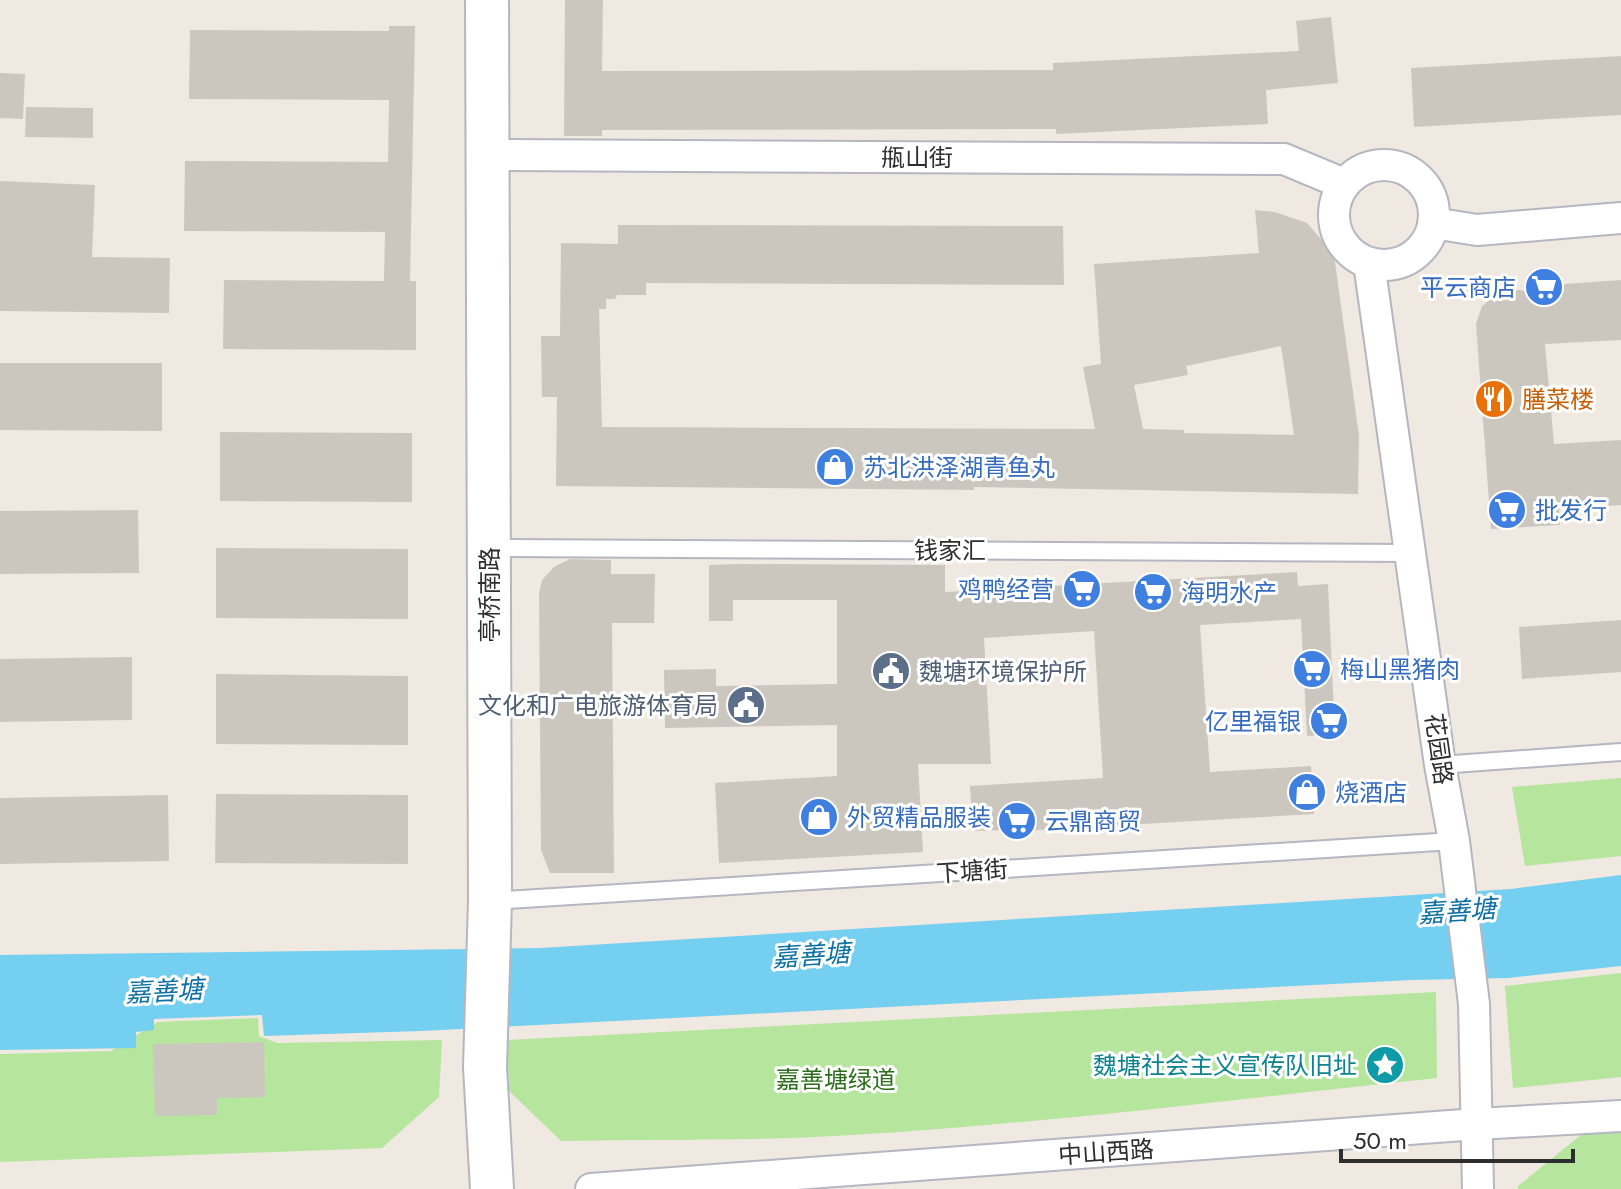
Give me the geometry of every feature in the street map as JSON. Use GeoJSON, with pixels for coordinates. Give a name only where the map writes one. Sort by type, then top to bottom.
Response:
{"type":"FeatureCollection","features":[{"type":"Feature","properties":{"kind":"street","name":"亭桥南路"},"geometry":{"type":"LineString","coordinates":[[487,0],[490,901],[485,1067],[492,1189]]}},
{"type":"Feature","properties":{"kind":"street","name":"甁山街"},"geometry":{"type":"LineString","coordinates":[[486,155],[1284,159],[1344,184]]}},
{"type":"Feature","properties":{"kind":"street"},"geometry":{"type":"LineString","coordinates":[[1387,165],[1403,168],[1417,177],[1428,190],[1433,206],[1433,223],[1428,239],[1417,252],[1402,261],[1386,265],[1369,263],[1343,245],[1333,214],[1336,198],[1344,184],[1356,173],[1371,166],[1387,165]]}},
{"type":"Feature","properties":{"kind":"street"},"geometry":{"type":"LineString","coordinates":[[1433,223],[1477,230],[1621,218]]}},
{"type":"Feature","properties":{"kind":"street","name":"花园路"},"geometry":{"type":"LineString","coordinates":[[1369,263],[1440,765],[1454,841],[1474,1004],[1478,1189]]}},
{"type":"Feature","properties":{"kind":"street","name":"中山西路"},"geometry":{"type":"LineString","coordinates":[[591,1189],[1621,1116]]}},
{"type":"Feature","properties":{"kind":"lane","name":"钱家汇"},"geometry":{"type":"LineString","coordinates":[[488,548],[1412,553]]}},
{"type":"Feature","properties":{"kind":"lane"},"geometry":{"type":"LineString","coordinates":[[1440,765],[1621,752]]}},
{"type":"Feature","properties":{"kind":"lane","name":"下塘街"},"geometry":{"type":"LineString","coordinates":[[490,901],[1454,841]]}},
{"type":"Feature","properties":{"kind":"green space"},"geometry":{"type":"Polygon","coordinates":[[[1621,778],[1621,856],[1525,866],[1512,787],[1621,778]]]}},
{"type":"Feature","properties":{"kind":"green space"},"geometry":{"type":"Polygon","coordinates":[[[1621,973],[1621,1077],[1513,1088],[1505,986],[1621,973]]]}},
{"type":"Feature","properties":{"kind":"green space","name":"嘉善塘绿道"},"geometry":{"type":"Polygon","coordinates":[[[1436,992],[1437,1078],[1136,1111],[834,1136],[561,1141],[509,1091],[507,1040],[1436,992]]]}},
{"type":"Feature","properties":{"kind":"green space"},"geometry":{"type":"Polygon","coordinates":[[[258,1018],[259,1036],[277,1043],[442,1040],[439,1097],[382,1148],[0,1162],[0,1054],[111,1051],[158,1022],[258,1018]]]}},
{"type":"Feature","properties":{"kind":"green space"},"geometry":{"type":"Polygon","coordinates":[[[1621,1129],[1621,1189],[1518,1189],[1587,1130],[1621,1129]]]}},
{"type":"Feature","properties":{"kind":"water","name":"嘉善塘"},"geometry":{"type":"Polygon","coordinates":[[[1621,875],[1621,966],[1508,978],[1411,980],[421,1031],[264,1036],[262,1015],[154,1019],[154,1030],[136,1032],[136,1048],[0,1050],[0,955],[540,948],[1511,889],[1621,875]]]}},
{"type":"Feature","properties":{"kind":"building"},"geometry":{"type":"Polygon","coordinates":[[[565,0],[603,0],[602,71],[1053,70],[1053,63],[1299,51],[1296,21],[1331,17],[1338,83],[1266,90],[1268,124],[1056,134],[1056,129],[602,130],[602,136],[564,136],[565,0]]]}},
{"type":"Feature","properties":{"kind":"building"},"geometry":{"type":"Polygon","coordinates":[[[389,26],[415,26],[410,281],[416,281],[416,350],[223,349],[224,280],[384,281],[385,232],[184,231],[185,161],[388,162],[389,100],[189,99],[190,30],[389,31],[389,26]]]}},
{"type":"Feature","properties":{"kind":"building"},"geometry":{"type":"Polygon","coordinates":[[[1621,56],[1621,115],[1414,127],[1411,68],[1621,56]]]}},
{"type":"Feature","properties":{"kind":"building"},"geometry":{"type":"Polygon","coordinates":[[[0,73],[25,74],[23,119],[0,118],[0,73]]]}},
{"type":"Feature","properties":{"kind":"building"},"geometry":{"type":"Polygon","coordinates":[[[26,107],[93,108],[93,138],[25,137],[26,107]]]}},
{"type":"Feature","properties":{"kind":"building"},"geometry":{"type":"Polygon","coordinates":[[[0,181],[95,185],[92,257],[170,258],[169,313],[0,311],[0,181]]]}},
{"type":"Feature","properties":{"kind":"building"},"geometry":{"type":"Polygon","coordinates":[[[1255,210],[1275,212],[1307,223],[1328,247],[1335,262],[1359,436],[1358,494],[974,487],[974,490],[556,486],[557,397],[542,397],[541,336],[560,336],[561,243],[618,244],[618,225],[1063,226],[1064,285],[646,283],[646,295],[617,295],[615,299],[606,299],[606,309],[599,309],[602,427],[1095,429],[1083,367],[1101,364],[1094,264],[1259,253],[1255,210]],[[1281,346],[1186,366],[1188,375],[1134,385],[1143,429],[1294,435],[1281,346]]]}},
{"type":"Feature","properties":{"kind":"building"},"geometry":{"type":"Polygon","coordinates":[[[1621,280],[1621,340],[1545,344],[1554,444],[1621,440],[1621,505],[1559,509],[1560,525],[1491,529],[1476,324],[1482,306],[1498,293],[1520,290],[1552,299],[1551,285],[1621,280]]]}},
{"type":"Feature","properties":{"kind":"building"},"geometry":{"type":"Polygon","coordinates":[[[0,363],[162,363],[162,431],[0,430],[0,363]]]}},
{"type":"Feature","properties":{"kind":"building"},"geometry":{"type":"Polygon","coordinates":[[[220,432],[412,433],[412,502],[220,501],[220,432]]]}},
{"type":"Feature","properties":{"kind":"building"},"geometry":{"type":"Polygon","coordinates":[[[138,510],[139,573],[0,574],[0,511],[138,510]]]}},
{"type":"Feature","properties":{"kind":"building"},"geometry":{"type":"Polygon","coordinates":[[[216,548],[408,549],[408,619],[216,618],[216,548]]]}},
{"type":"Feature","properties":{"kind":"building"},"geometry":{"type":"Polygon","coordinates":[[[570,559],[611,560],[611,574],[655,574],[654,623],[612,623],[614,873],[550,873],[541,850],[539,594],[542,580],[554,567],[570,559]]]}},
{"type":"Feature","properties":{"kind":"building"},"geometry":{"type":"Polygon","coordinates":[[[709,565],[945,565],[945,592],[1297,572],[1298,586],[1328,584],[1335,734],[1307,736],[1301,619],[1200,625],[1210,772],[1311,766],[1314,814],[1005,832],[973,831],[970,786],[1103,778],[1094,631],[984,638],[991,764],[918,764],[923,852],[719,863],[715,783],[837,776],[837,725],[665,728],[664,670],[716,669],[716,686],[837,684],[837,600],[733,600],[733,621],[709,621],[709,565]]]}},
{"type":"Feature","properties":{"kind":"building"},"geometry":{"type":"Polygon","coordinates":[[[1621,620],[1621,672],[1522,679],[1519,627],[1621,620]]]}},
{"type":"Feature","properties":{"kind":"building"},"geometry":{"type":"Polygon","coordinates":[[[132,657],[132,720],[0,722],[0,659],[132,657]]]}},
{"type":"Feature","properties":{"kind":"building"},"geometry":{"type":"Polygon","coordinates":[[[216,674],[408,676],[408,745],[216,744],[216,674]]]}},
{"type":"Feature","properties":{"kind":"building"},"geometry":{"type":"Polygon","coordinates":[[[216,794],[408,795],[408,864],[215,863],[216,794]]]}},
{"type":"Feature","properties":{"kind":"building"},"geometry":{"type":"Polygon","coordinates":[[[168,795],[169,861],[0,864],[0,798],[168,795]]]}},
{"type":"Feature","properties":{"kind":"building"},"geometry":{"type":"Polygon","coordinates":[[[264,1042],[265,1097],[217,1098],[217,1115],[155,1116],[153,1044],[264,1042]]]}},
{"type":"Feature","properties":{"kind":"place","name":"平云商店"},"geometry":{"type":"Point","coordinates":[1544,287]}},
{"type":"Feature","properties":{"kind":"place","name":"膳菜楼"},"geometry":{"type":"Point","coordinates":[1494,399]}},
{"type":"Feature","properties":{"kind":"place","name":"苏北洪泽湖青鱼丸"},"geometry":{"type":"Point","coordinates":[835,467]}},
{"type":"Feature","properties":{"kind":"place","name":"批发行"},"geometry":{"type":"Point","coordinates":[1507,510]}},
{"type":"Feature","properties":{"kind":"place","name":"鸡鸭经营"},"geometry":{"type":"Point","coordinates":[1082,589]}},
{"type":"Feature","properties":{"kind":"place","name":"海明水产"},"geometry":{"type":"Point","coordinates":[1153,592]}},
{"type":"Feature","properties":{"kind":"place","name":"梅山黑猪肉"},"geometry":{"type":"Point","coordinates":[1312,669]}},
{"type":"Feature","properties":{"kind":"place","name":"魏塘环境保护所"},"geometry":{"type":"Point","coordinates":[891,671]}},
{"type":"Feature","properties":{"kind":"place","name":"文化和广电旅游体育局"},"geometry":{"type":"Point","coordinates":[746,705]}},
{"type":"Feature","properties":{"kind":"place","name":"亿里福银"},"geometry":{"type":"Point","coordinates":[1329,721]}},
{"type":"Feature","properties":{"kind":"place","name":"烧酒店"},"geometry":{"type":"Point","coordinates":[1307,792]}},
{"type":"Feature","properties":{"kind":"place","name":"外贸精品服装"},"geometry":{"type":"Point","coordinates":[819,817]}},
{"type":"Feature","properties":{"kind":"place","name":"云鼎商贸"},"geometry":{"type":"Point","coordinates":[1017,821]}},
{"type":"Feature","properties":{"kind":"place","name":"魏塘社会主义宣传队旧址"},"geometry":{"type":"Point","coordinates":[1385,1065]}}]}
